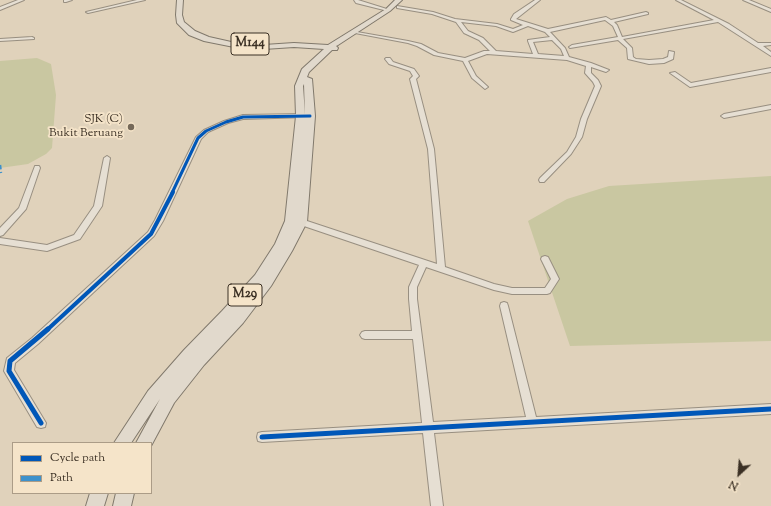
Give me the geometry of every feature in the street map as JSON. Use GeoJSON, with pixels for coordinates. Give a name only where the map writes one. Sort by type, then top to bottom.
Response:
{"type":"FeatureCollection","features":[{"type":"Feature","properties":{"kind":"main road","name":"M144"},"geometry":{"type":"LineString","coordinates":[[180,0],[179,15],[181,23],[196,35],[223,43],[249,48],[294,45],[335,46]]}},
{"type":"Feature","properties":{"kind":"main road","name":"M144"},"geometry":{"type":"LineString","coordinates":[[186,0],[187,21],[192,27],[212,36],[257,44],[320,39],[335,46]]}},
{"type":"Feature","properties":{"kind":"main road","name":"M29"},"geometry":{"type":"LineString","coordinates":[[145,442],[170,398],[199,360],[238,319],[267,282],[288,248],[301,222],[307,85],[311,72],[347,34],[406,0]]}},
{"type":"Feature","properties":{"kind":"main road","name":"M29"},"geometry":{"type":"LineString","coordinates":[[123,442],[153,396],[189,354],[228,315],[259,278],[280,246],[291,222],[305,116],[299,86],[309,57],[335,46],[383,19],[399,4]]}},
{"type":"Feature","properties":{"kind":"main road"},"geometry":{"type":"LineString","coordinates":[[320,39],[347,34]]}},
{"type":"Feature","properties":{"kind":"main road"},"geometry":{"type":"LineString","coordinates":[[294,45],[309,57]]}},
{"type":"Feature","properties":{"kind":"main road"},"geometry":{"type":"LineString","coordinates":[[95,506],[99,494]]}},
{"type":"Feature","properties":{"kind":"street"},"geometry":{"type":"LineString","coordinates":[[0,9],[22,0]]}},
{"type":"Feature","properties":{"kind":"street"},"geometry":{"type":"LineString","coordinates":[[88,12],[143,0]]}},
{"type":"Feature","properties":{"kind":"street"},"geometry":{"type":"LineString","coordinates":[[356,0],[358,2],[388,10]]}},
{"type":"Feature","properties":{"kind":"street"},"geometry":{"type":"LineString","coordinates":[[538,0],[513,17],[514,20],[548,31],[564,29],[603,18],[612,21],[646,13]]}},
{"type":"Feature","properties":{"kind":"street"},"geometry":{"type":"LineString","coordinates":[[678,0],[718,21],[771,54]]}},
{"type":"Feature","properties":{"kind":"street"},"geometry":{"type":"LineString","coordinates":[[745,0],[771,11]]}},
{"type":"Feature","properties":{"kind":"street"},"geometry":{"type":"LineString","coordinates":[[399,4],[457,20],[492,24],[513,31],[527,24]]}},
{"type":"Feature","properties":{"kind":"street"},"geometry":{"type":"LineString","coordinates":[[457,20],[466,32],[481,39],[494,52]]}},
{"type":"Feature","properties":{"kind":"street"},"geometry":{"type":"LineString","coordinates":[[612,21],[619,31],[620,39],[629,48],[630,58],[634,60],[664,61],[671,58],[671,52]]}},
{"type":"Feature","properties":{"kind":"street"},"geometry":{"type":"LineString","coordinates":[[572,47],[718,21]]}},
{"type":"Feature","properties":{"kind":"street"},"geometry":{"type":"LineString","coordinates":[[548,31],[547,32],[563,49],[567,58]]}},
{"type":"Feature","properties":{"kind":"street"},"geometry":{"type":"LineString","coordinates":[[357,33],[408,42],[419,45],[436,54],[465,60],[479,53],[494,52],[567,58],[606,70]]}},
{"type":"Feature","properties":{"kind":"street"},"geometry":{"type":"LineString","coordinates":[[0,40],[32,38]]}},
{"type":"Feature","properties":{"kind":"street"},"geometry":{"type":"LineString","coordinates":[[536,56],[530,41],[553,38]]}},
{"type":"Feature","properties":{"kind":"street"},"geometry":{"type":"LineString","coordinates":[[758,45],[771,44]]}},
{"type":"Feature","properties":{"kind":"street"},"geometry":{"type":"LineString","coordinates":[[388,58],[392,63],[412,70],[416,76],[413,79],[431,149],[441,269]]}},
{"type":"Feature","properties":{"kind":"street"},"geometry":{"type":"LineString","coordinates":[[465,60],[474,77],[485,87]]}},
{"type":"Feature","properties":{"kind":"street"},"geometry":{"type":"LineString","coordinates":[[542,180],[569,153],[579,137],[584,119],[598,86],[596,81],[588,73],[589,64]]}},
{"type":"Feature","properties":{"kind":"street"},"geometry":{"type":"LineString","coordinates":[[673,73],[690,84],[771,70]]}},
{"type":"Feature","properties":{"kind":"street"},"geometry":{"type":"LineString","coordinates":[[724,116],[771,107]]}},
{"type":"Feature","properties":{"kind":"street"},"geometry":{"type":"LineString","coordinates":[[41,422],[9,371],[10,361],[35,341],[151,234],[159,221],[194,143],[201,134],[226,122],[243,117],[305,116]]}},
{"type":"Feature","properties":{"kind":"street"},"geometry":{"type":"LineString","coordinates":[[0,241],[47,248],[77,237],[98,206],[106,158]]}},
{"type":"Feature","properties":{"kind":"street"},"geometry":{"type":"LineString","coordinates":[[0,233],[22,209],[37,168]]}},
{"type":"Feature","properties":{"kind":"street"},"geometry":{"type":"LineString","coordinates":[[301,222],[494,287],[512,290],[547,292],[555,279],[545,259]]}},
{"type":"Feature","properties":{"kind":"street"},"geometry":{"type":"LineString","coordinates":[[424,264],[413,288],[437,506]]}},
{"type":"Feature","properties":{"kind":"street"},"geometry":{"type":"LineString","coordinates":[[504,306],[532,422]]}},
{"type":"Feature","properties":{"kind":"street"},"geometry":{"type":"LineString","coordinates":[[365,335],[418,335]]}},
{"type":"Feature","properties":{"kind":"street"},"geometry":{"type":"LineString","coordinates":[[262,437],[771,409]]}},
{"type":"Feature","properties":{"kind":"shaded area"},"geometry":{"type":"Polygon","coordinates":[[[37,58],[51,64],[56,95],[52,148],[46,154],[28,164],[0,168],[0,61],[37,58]]]}},
{"type":"Feature","properties":{"kind":"shaded area"},"geometry":{"type":"Polygon","coordinates":[[[771,176],[771,341],[570,346],[528,221],[567,199],[609,186],[771,176]]]}},
{"type":"Feature","properties":{"kind":"marked path"},"geometry":{"type":"LineString","coordinates":[[0,165],[1,173]]}},
{"type":"Feature","properties":{"kind":"cycle path"},"geometry":{"type":"LineString","coordinates":[[41,423],[9,371],[10,361],[35,341],[151,234],[159,221],[198,138],[206,131],[226,122],[243,117],[310,116]]}},
{"type":"Feature","properties":{"kind":"cycle path"},"geometry":{"type":"LineString","coordinates":[[262,437],[771,409]]}},
{"type":"Feature","properties":{"kind":"place","name":"SJK (C) Bukit Beruang"},"geometry":{"type":"Point","coordinates":[131,127]}}]}
